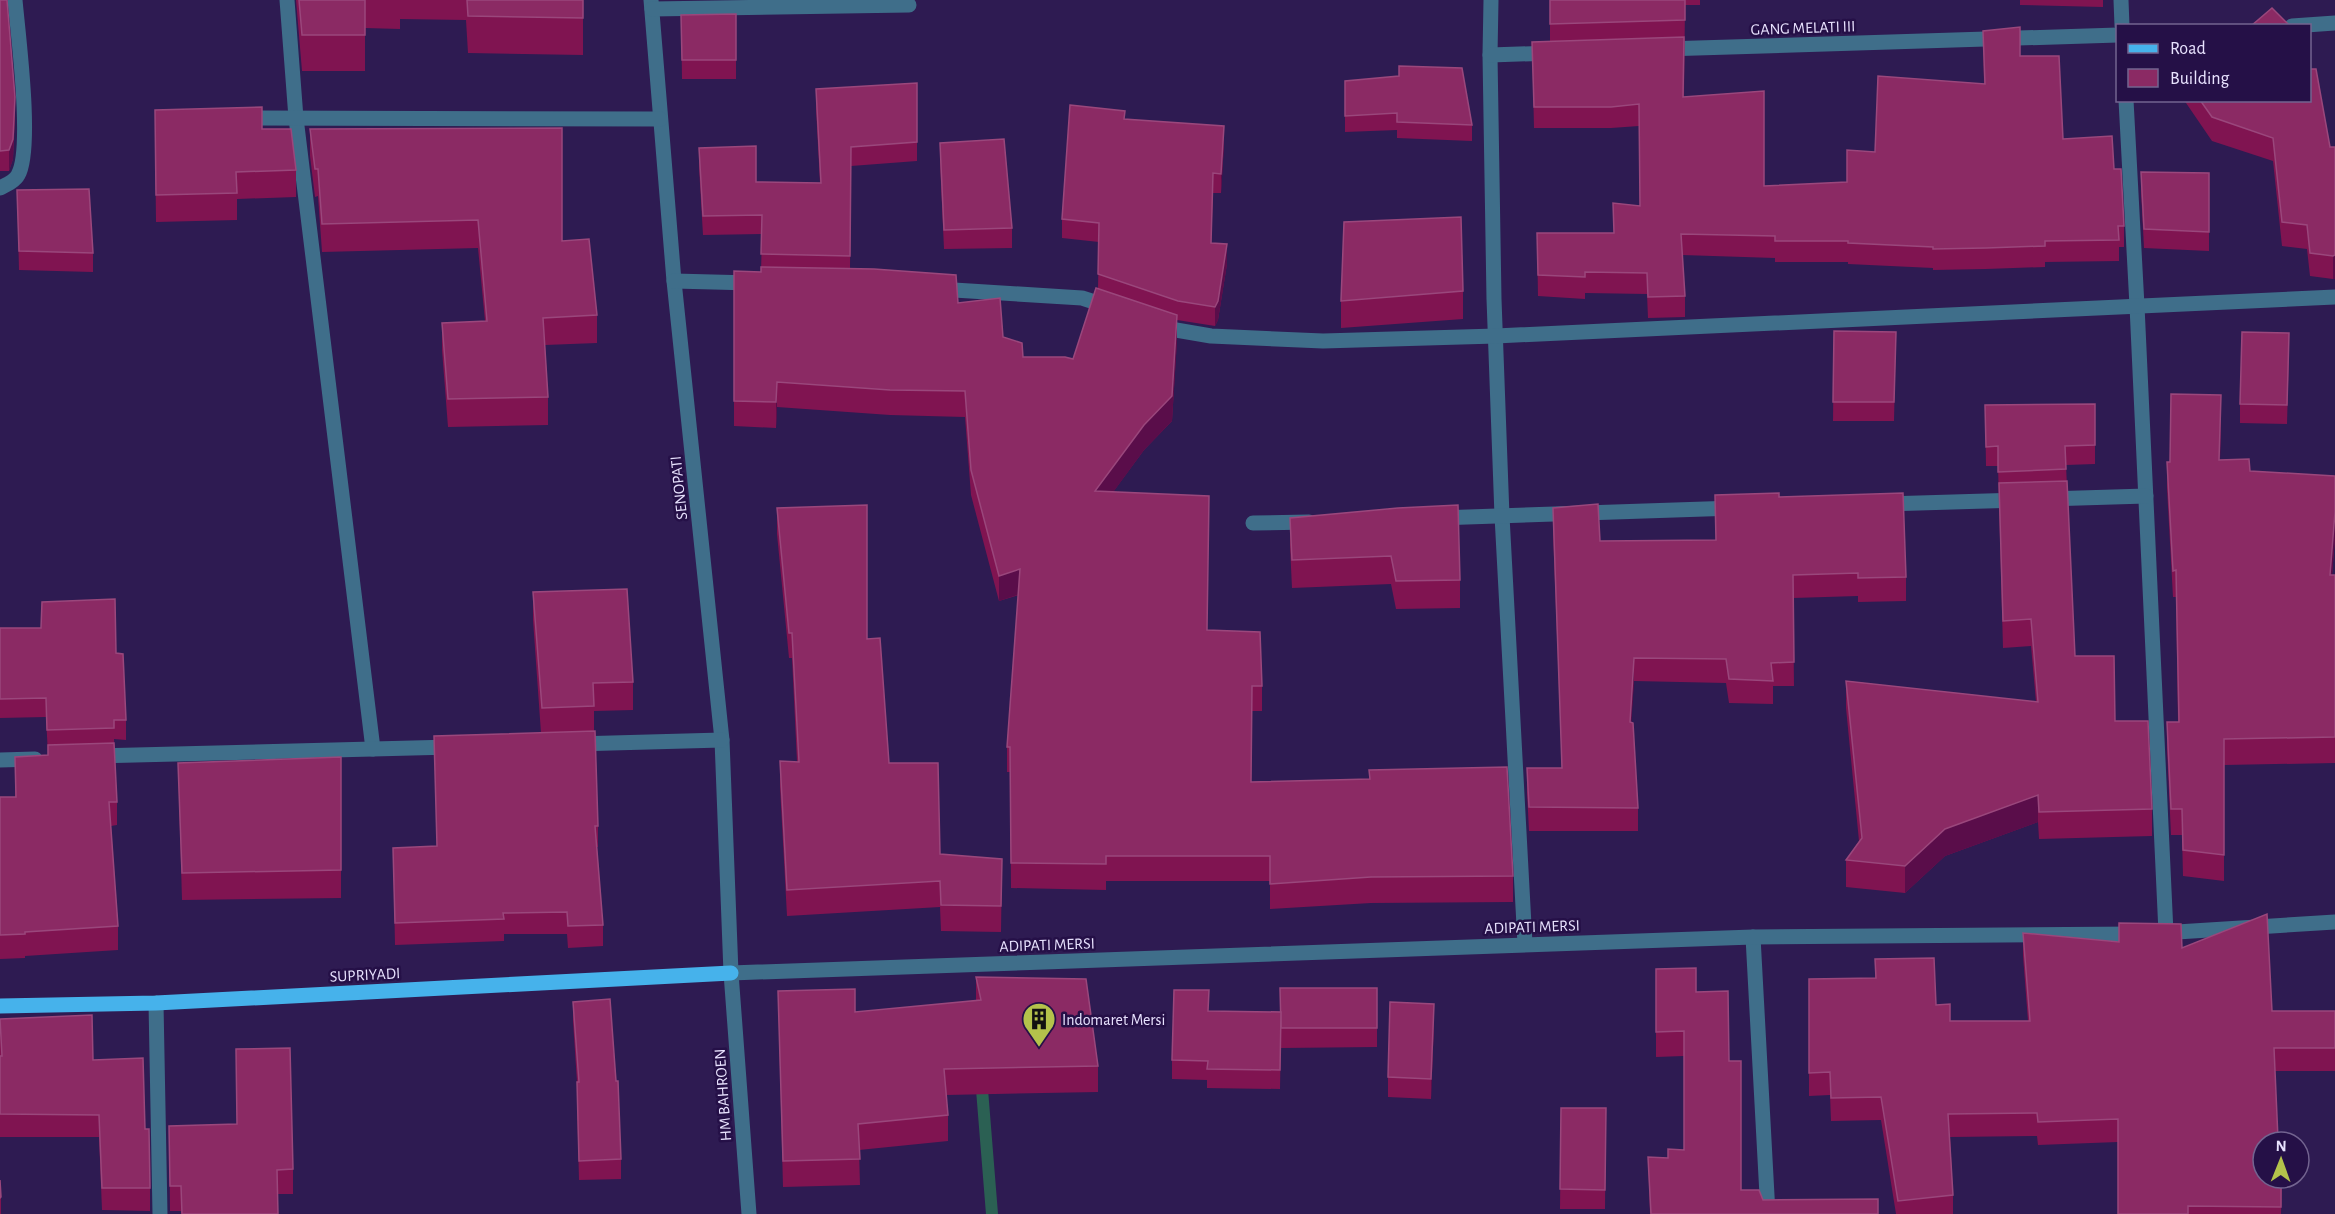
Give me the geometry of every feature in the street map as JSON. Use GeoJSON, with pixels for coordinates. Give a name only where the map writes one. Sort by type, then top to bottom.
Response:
{"type":"FeatureCollection","features":[{"type":"Feature","properties":{"kind":"main road","name":"SUPRIYADI"},"geometry":{"type":"LineString","coordinates":[[0,1006],[156,1003],[731,973]]}},
{"type":"Feature","properties":{"kind":"street"},"geometry":{"type":"LineString","coordinates":[[0,188],[18,177],[23,161],[23,93],[15,0]]}},
{"type":"Feature","properties":{"kind":"street"},"geometry":{"type":"LineString","coordinates":[[287,0],[296,118],[372,749]]}},
{"type":"Feature","properties":{"kind":"street"},"geometry":{"type":"LineString","coordinates":[[1491,0],[1494,299],[1502,516],[1525,944]]}},
{"type":"Feature","properties":{"kind":"street"},"geometry":{"type":"LineString","coordinates":[[2121,0],[2122,24]]}},
{"type":"Feature","properties":{"kind":"street"},"geometry":{"type":"LineString","coordinates":[[651,5],[909,5]]}},
{"type":"Feature","properties":{"kind":"street","name":"SENOPATI"},"geometry":{"type":"LineString","coordinates":[[651,5],[674,281],[722,740],[731,973]]}},
{"type":"Feature","properties":{"kind":"street"},"geometry":{"type":"LineString","coordinates":[[2311,25],[2335,23]]}},
{"type":"Feature","properties":{"kind":"street","name":"GANG MELATI III"},"geometry":{"type":"LineString","coordinates":[[1645,50],[2116,35]]}},
{"type":"Feature","properties":{"kind":"street"},"geometry":{"type":"LineString","coordinates":[[1490,55],[1574,52]]}},
{"type":"Feature","properties":{"kind":"street"},"geometry":{"type":"LineString","coordinates":[[2126,102],[2138,306],[2166,933]]}},
{"type":"Feature","properties":{"kind":"street"},"geometry":{"type":"LineString","coordinates":[[226,119],[660,119]]}},
{"type":"Feature","properties":{"kind":"street"},"geometry":{"type":"LineString","coordinates":[[674,281],[768,283]]}},
{"type":"Feature","properties":{"kind":"street"},"geometry":{"type":"LineString","coordinates":[[921,288],[1082,298],[1125,312]]}},
{"type":"Feature","properties":{"kind":"street"},"geometry":{"type":"LineString","coordinates":[[1145,319],[1176,330],[1211,336],[1323,341],[1496,336],[2335,297]]}},
{"type":"Feature","properties":{"kind":"street"},"geometry":{"type":"LineString","coordinates":[[1872,504],[2146,496]]}},
{"type":"Feature","properties":{"kind":"street"},"geometry":{"type":"LineString","coordinates":[[1419,518],[1754,507]]}},
{"type":"Feature","properties":{"kind":"street"},"geometry":{"type":"LineString","coordinates":[[1253,523],[1324,521]]}},
{"type":"Feature","properties":{"kind":"street"},"geometry":{"type":"LineString","coordinates":[[559,745],[722,740]]}},
{"type":"Feature","properties":{"kind":"street"},"geometry":{"type":"LineString","coordinates":[[80,757],[466,747]]}},
{"type":"Feature","properties":{"kind":"street"},"geometry":{"type":"LineString","coordinates":[[0,760],[46,759]]}},
{"type":"Feature","properties":{"kind":"street","name":"ADIPATI MERSI"},"geometry":{"type":"LineString","coordinates":[[731,973],[1753,937],[2166,933],[2335,922]]}},
{"type":"Feature","properties":{"kind":"street"},"geometry":{"type":"LineString","coordinates":[[1753,937],[1768,1214]]}},
{"type":"Feature","properties":{"kind":"street","name":"HM BAHROEN"},"geometry":{"type":"LineString","coordinates":[[731,973],[749,1214]]}},
{"type":"Feature","properties":{"kind":"street"},"geometry":{"type":"LineString","coordinates":[[156,1003],[160,1214]]}},
{"type":"Feature","properties":{"kind":"building"},"geometry":{"type":"Polygon","coordinates":[[[0,0],[7,0],[15,97],[13,139],[9,150],[0,151],[0,0]]]}},
{"type":"Feature","properties":{"kind":"building"},"geometry":{"type":"Polygon","coordinates":[[[299,0],[365,0],[365,35],[302,35],[299,0]]]}},
{"type":"Feature","properties":{"kind":"building"},"geometry":{"type":"Polygon","coordinates":[[[467,0],[583,0],[583,18],[468,16],[467,0]]]}},
{"type":"Feature","properties":{"kind":"building"},"geometry":{"type":"Polygon","coordinates":[[[1550,0],[1685,0],[1685,20],[1550,24],[1550,0]]]}},
{"type":"Feature","properties":{"kind":"building"},"geometry":{"type":"Polygon","coordinates":[[[2272,8],[2288,24],[2253,24],[2272,8]]]}},
{"type":"Feature","properties":{"kind":"building"},"geometry":{"type":"Polygon","coordinates":[[[736,14],[736,60],[682,60],[681,15],[736,14]]]}},
{"type":"Feature","properties":{"kind":"building"},"geometry":{"type":"Polygon","coordinates":[[[2020,27],[2020,56],[2059,56],[2063,139],[2112,136],[2114,169],[2121,169],[2124,226],[2118,226],[2119,240],[2045,241],[2045,246],[1933,249],[1933,247],[1848,243],[1848,241],[1775,241],[1775,236],[1681,234],[1685,296],[1648,297],[1647,273],[1585,272],[1585,277],[1538,275],[1537,233],[1614,233],[1613,203],[1640,206],[1639,104],[1611,107],[1534,107],[1532,42],[1684,37],[1683,97],[1764,91],[1764,186],[1847,182],[1847,150],[1875,152],[1878,76],[1985,84],[1983,31],[2020,27]]]}},
{"type":"Feature","properties":{"kind":"building"},"geometry":{"type":"Polygon","coordinates":[[[1399,66],[1462,68],[1472,125],[1397,122],[1397,113],[1345,116],[1345,81],[1399,76],[1399,66]]]}},
{"type":"Feature","properties":{"kind":"building"},"geometry":{"type":"Polygon","coordinates":[[[2311,69],[2316,69],[2330,147],[2335,147],[2335,255],[2310,253],[2307,225],[2282,222],[2273,138],[2212,117],[2201,102],[2311,102],[2311,69]]]}},
{"type":"Feature","properties":{"kind":"building"},"geometry":{"type":"Polygon","coordinates":[[[917,83],[917,142],[851,147],[850,256],[761,254],[762,215],[703,216],[699,148],[756,146],[756,182],[821,183],[816,89],[917,83]]]}},
{"type":"Feature","properties":{"kind":"building"},"geometry":{"type":"Polygon","coordinates":[[[1070,105],[1125,111],[1124,119],[1224,126],[1221,174],[1213,173],[1211,243],[1227,244],[1218,301],[1215,307],[1178,301],[1098,274],[1099,223],[1062,219],[1070,105]]]}},
{"type":"Feature","properties":{"kind":"building"},"geometry":{"type":"Polygon","coordinates":[[[262,107],[262,129],[291,129],[296,170],[236,172],[237,193],[156,195],[155,110],[262,107]]]}},
{"type":"Feature","properties":{"kind":"building"},"geometry":{"type":"Polygon","coordinates":[[[562,128],[562,241],[589,239],[597,315],[543,318],[548,397],[448,399],[442,323],[487,321],[478,220],[322,224],[318,169],[315,169],[310,129],[562,128]]]}},
{"type":"Feature","properties":{"kind":"building"},"geometry":{"type":"Polygon","coordinates":[[[1004,139],[1012,228],[944,230],[940,143],[1004,139]]]}},
{"type":"Feature","properties":{"kind":"building"},"geometry":{"type":"Polygon","coordinates":[[[2141,172],[2209,173],[2209,232],[2144,229],[2141,172]]]}},
{"type":"Feature","properties":{"kind":"building"},"geometry":{"type":"Polygon","coordinates":[[[89,189],[93,253],[19,251],[17,190],[89,189]]]}},
{"type":"Feature","properties":{"kind":"building"},"geometry":{"type":"Polygon","coordinates":[[[1461,217],[1463,291],[1341,301],[1344,222],[1461,217]]]}},
{"type":"Feature","properties":{"kind":"building"},"geometry":{"type":"Polygon","coordinates":[[[761,267],[874,269],[956,275],[958,303],[1000,298],[1003,337],[1022,343],[1023,357],[1073,359],[1096,288],[1177,315],[1172,396],[1144,425],[1095,491],[1209,496],[1207,630],[1260,632],[1262,686],[1252,686],[1251,782],[1370,779],[1369,770],[1507,767],[1513,876],[1371,877],[1270,884],[1270,856],[1106,856],[1106,864],[1011,863],[1010,747],[1007,747],[1020,569],[999,576],[971,470],[965,391],[890,390],[777,382],[776,402],[734,401],[734,271],[761,272],[761,267]]]}},
{"type":"Feature","properties":{"kind":"building"},"geometry":{"type":"Polygon","coordinates":[[[1834,331],[1896,332],[1894,402],[1833,402],[1834,331]]]}},
{"type":"Feature","properties":{"kind":"building"},"geometry":{"type":"Polygon","coordinates":[[[2242,332],[2289,333],[2287,405],[2240,404],[2242,332]]]}},
{"type":"Feature","properties":{"kind":"building"},"geometry":{"type":"Polygon","coordinates":[[[2171,394],[2221,395],[2219,460],[2249,459],[2250,471],[2335,476],[2335,512],[2330,575],[2335,575],[2335,737],[2224,739],[2224,855],[2183,850],[2182,809],[2171,809],[2167,722],[2179,722],[2176,570],[2173,571],[2167,462],[2170,462],[2171,394]]]}},
{"type":"Feature","properties":{"kind":"building"},"geometry":{"type":"Polygon","coordinates":[[[2095,404],[2095,445],[2065,446],[2066,469],[1998,472],[1998,446],[1986,447],[1985,405],[2095,404]]]}},
{"type":"Feature","properties":{"kind":"building"},"geometry":{"type":"Polygon","coordinates":[[[2067,481],[2075,656],[2114,656],[2115,721],[2148,721],[2152,809],[2039,812],[2038,795],[1945,829],[1905,866],[1846,860],[1862,838],[1846,681],[2038,702],[2031,619],[2003,621],[1999,483],[2067,481]]]}},
{"type":"Feature","properties":{"kind":"building"},"geometry":{"type":"Polygon","coordinates":[[[1779,493],[1779,497],[1903,493],[1906,577],[1858,578],[1858,573],[1793,575],[1794,662],[1771,663],[1773,681],[1729,679],[1726,659],[1634,658],[1630,722],[1633,723],[1638,808],[1529,807],[1527,768],[1562,768],[1553,508],[1598,504],[1600,541],[1716,540],[1715,495],[1779,493]]]}},
{"type":"Feature","properties":{"kind":"building"},"geometry":{"type":"Polygon","coordinates":[[[867,505],[867,639],[880,638],[889,763],[938,763],[940,854],[1002,859],[1001,906],[941,905],[940,881],[787,890],[780,761],[799,762],[792,633],[789,633],[777,508],[867,505]]]}},
{"type":"Feature","properties":{"kind":"building"},"geometry":{"type":"Polygon","coordinates":[[[1458,505],[1460,580],[1396,581],[1391,556],[1292,560],[1290,518],[1458,505]]]}},
{"type":"Feature","properties":{"kind":"building"},"geometry":{"type":"Polygon","coordinates":[[[627,589],[633,682],[593,683],[594,706],[542,708],[533,592],[627,589]]]}},
{"type":"Feature","properties":{"kind":"building"},"geometry":{"type":"Polygon","coordinates":[[[115,599],[116,653],[123,654],[126,720],[114,720],[114,728],[47,730],[46,698],[0,699],[0,628],[41,628],[42,602],[115,599]]]}},
{"type":"Feature","properties":{"kind":"building"},"geometry":{"type":"Polygon","coordinates":[[[595,731],[598,826],[595,826],[603,925],[568,926],[567,912],[503,913],[504,919],[395,923],[393,848],[437,846],[434,736],[595,731]]]}},
{"type":"Feature","properties":{"kind":"building"},"geometry":{"type":"Polygon","coordinates":[[[114,743],[117,802],[109,802],[118,926],[0,935],[0,797],[16,797],[15,757],[48,755],[48,745],[114,743]]]}},
{"type":"Feature","properties":{"kind":"building"},"geometry":{"type":"Polygon","coordinates":[[[341,757],[341,870],[182,873],[178,763],[341,757]]]}},
{"type":"Feature","properties":{"kind":"building"},"geometry":{"type":"Polygon","coordinates":[[[2267,914],[2272,1011],[2335,1011],[2335,1048],[2274,1048],[2278,1130],[2251,1130],[2251,1190],[2281,1190],[2281,1207],[2188,1206],[2188,1214],[2118,1214],[2118,1119],[2038,1122],[2037,1113],[1948,1114],[1953,1195],[1898,1201],[1881,1097],[1831,1098],[1830,1072],[1809,1073],[1809,979],[1876,978],[1875,959],[1934,958],[1936,1005],[1950,1004],[1950,1021],[2030,1021],[2023,933],[2119,942],[2119,923],[2181,924],[2182,948],[2267,914]]]}},
{"type":"Feature","properties":{"kind":"building"},"geometry":{"type":"Polygon","coordinates":[[[1696,968],[1696,992],[1728,991],[1729,1061],[1741,1061],[1741,1190],[1759,1190],[1763,1200],[1878,1199],[1878,1214],[1651,1214],[1648,1157],[1668,1158],[1668,1149],[1684,1150],[1684,1031],[1656,1032],[1656,969],[1696,968]]]}},
{"type":"Feature","properties":{"kind":"building"},"geometry":{"type":"Polygon","coordinates":[[[976,977],[1086,979],[1098,1066],[944,1069],[948,1115],[858,1124],[860,1159],[783,1161],[778,991],[855,989],[855,1012],[981,1000],[976,977]]]}},
{"type":"Feature","properties":{"kind":"building"},"geometry":{"type":"Polygon","coordinates":[[[1280,988],[1377,988],[1377,1028],[1281,1028],[1280,988]]]}},
{"type":"Feature","properties":{"kind":"building"},"geometry":{"type":"Polygon","coordinates":[[[1174,990],[1209,990],[1208,1011],[1281,1012],[1280,1070],[1207,1069],[1208,1061],[1172,1060],[1174,990]]]}},
{"type":"Feature","properties":{"kind":"building"},"geometry":{"type":"Polygon","coordinates":[[[610,999],[616,1081],[618,1081],[621,1159],[579,1161],[577,1082],[579,1082],[573,1002],[610,999]]]}},
{"type":"Feature","properties":{"kind":"building"},"geometry":{"type":"Polygon","coordinates":[[[1390,1002],[1434,1004],[1431,1079],[1388,1077],[1390,1002]]]}},
{"type":"Feature","properties":{"kind":"building"},"geometry":{"type":"Polygon","coordinates":[[[92,1015],[93,1060],[143,1058],[145,1129],[149,1129],[150,1188],[102,1188],[99,1115],[0,1114],[0,1056],[2,1056],[0,1019],[92,1015]]]}},
{"type":"Feature","properties":{"kind":"building"},"geometry":{"type":"Polygon","coordinates":[[[290,1048],[293,1169],[277,1170],[278,1214],[182,1214],[181,1186],[170,1186],[169,1126],[237,1124],[236,1049],[290,1048]]]}},
{"type":"Feature","properties":{"kind":"building"},"geometry":{"type":"Polygon","coordinates":[[[1561,1108],[1606,1108],[1605,1190],[1560,1189],[1561,1108]]]}},
{"type":"Feature","properties":{"kind":"waterway"},"geometry":{"type":"LineString","coordinates":[[981,1077],[992,1214]]}},
{"type":"Feature","properties":{"kind":"place","name":"Indomaret Mersi"},"geometry":{"type":"Point","coordinates":[1039,1048]}}]}
